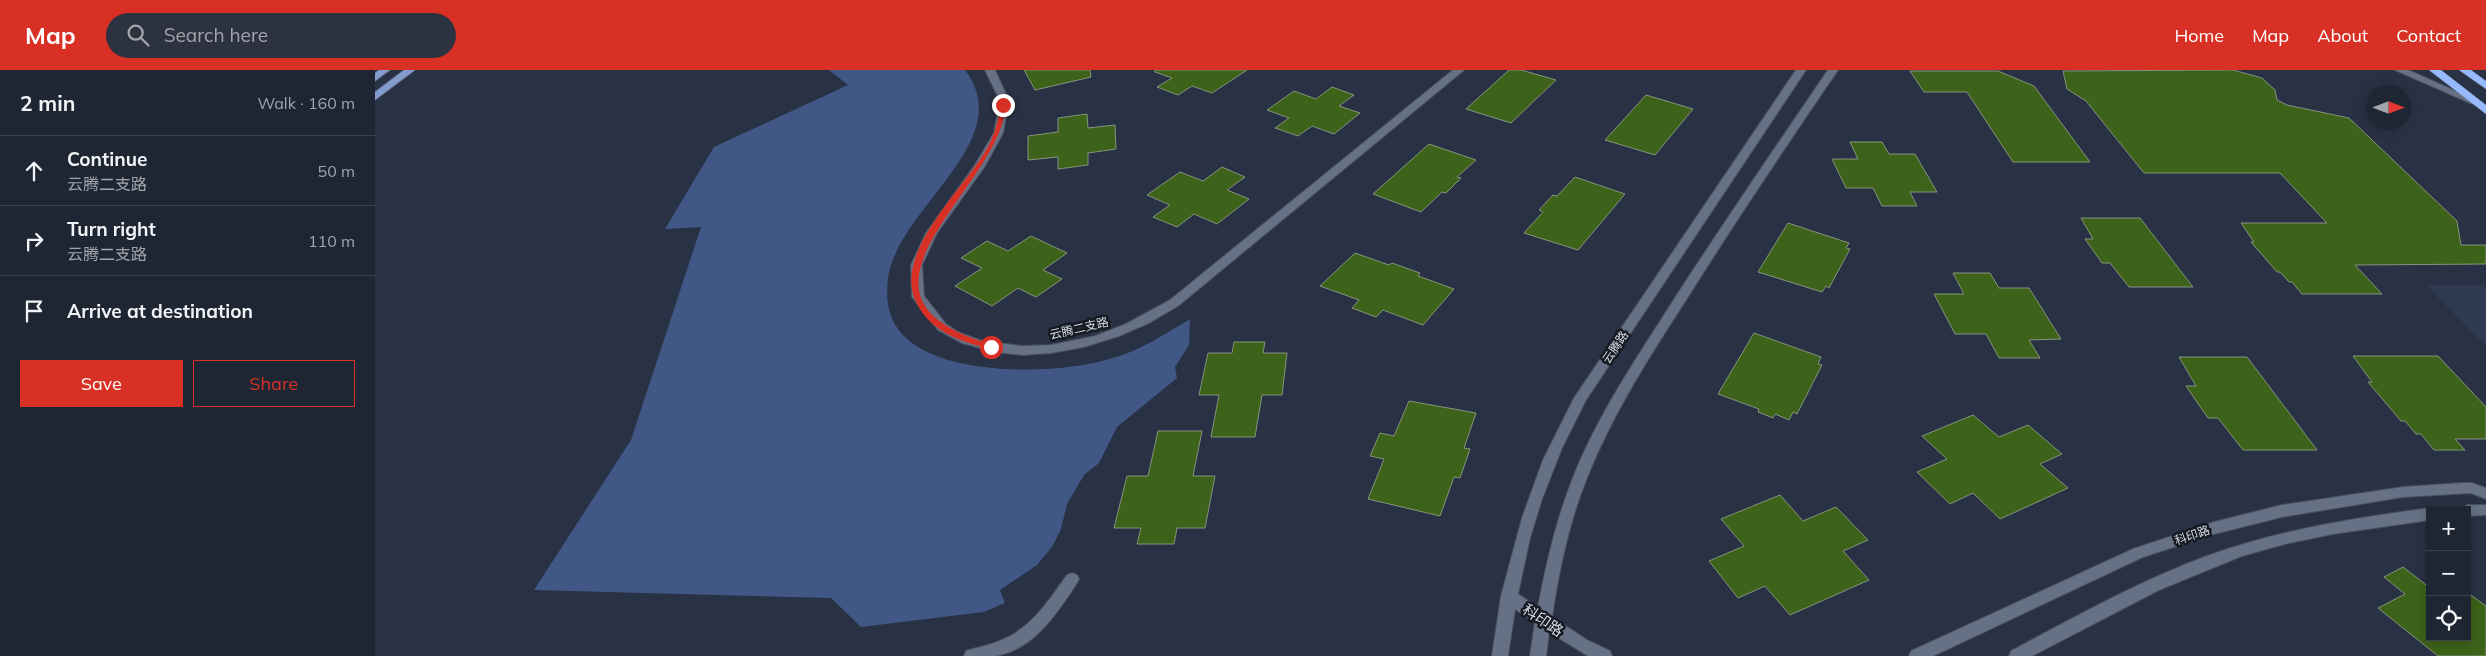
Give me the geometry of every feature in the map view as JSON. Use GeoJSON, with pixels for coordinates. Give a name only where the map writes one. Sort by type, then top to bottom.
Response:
{"type":"FeatureCollection","features":[{"type":"Feature","properties":{"kind":"highway"},"geometry":{"type":"LineString","coordinates":[[2434,70],[2486,113]]}},
{"type":"Feature","properties":{"kind":"highway"},"geometry":{"type":"LineString","coordinates":[[2464,70],[2486,86]]}},
{"type":"Feature","properties":{"kind":"main road"},"geometry":{"type":"LineString","coordinates":[[375,78],[385,70]]}},
{"type":"Feature","properties":{"kind":"main road"},"geometry":{"type":"LineString","coordinates":[[375,97],[410,70]]}},
{"type":"Feature","properties":{"kind":"street","name":"云腾二支路"},"geometry":{"type":"LineString","coordinates":[[989,70],[1002,94],[1002,118],[998,132],[983,160],[932,232],[923,248],[917,264],[915,281],[917,296],[923,309],[935,321],[949,332],[967,340],[991,347],[1041,350],[1101,339],[1149,319],[1174,303],[1459,70]]}},
{"type":"Feature","properties":{"kind":"street","name":"云腾路"},"geometry":{"type":"LineString","coordinates":[[1500,656],[1509,596],[1534,501],[1556,445],[1580,398],[1801,70]]}},
{"type":"Feature","properties":{"kind":"street"},"geometry":{"type":"LineString","coordinates":[[1538,656],[1543,621],[1570,506],[1589,458],[1614,405],[1724,231],[1833,70]]}},
{"type":"Feature","properties":{"kind":"street"},"geometry":{"type":"LineString","coordinates":[[2400,70],[2473,101]]}},
{"type":"Feature","properties":{"kind":"street"},"geometry":{"type":"LineString","coordinates":[[1787,72],[1787,92]]}},
{"type":"Feature","properties":{"kind":"street","name":"科印路"},"geometry":{"type":"LineString","coordinates":[[1917,656],[2138,553],[2214,528],[2281,511],[2403,492],[2472,488],[2486,494]]}},
{"type":"Feature","properties":{"kind":"street"},"geometry":{"type":"LineString","coordinates":[[2017,656],[2166,579],[2240,550],[2368,523],[2426,515]]}},
{"type":"Feature","properties":{"kind":"street"},"geometry":{"type":"LineString","coordinates":[[972,656],[1001,649],[1031,632],[1043,622],[1072,579]]}},
{"type":"Feature","properties":{"kind":"street","name":"科印路"},"geometry":{"type":"LineString","coordinates":[[1509,596],[1543,621],[1581,645],[1604,656]]}},
{"type":"Feature","properties":{"kind":"shaded area"},"geometry":{"type":"Polygon","coordinates":[[[829,70],[965,70],[978,96],[977,122],[967,148],[896,252],[888,278],[887,298],[889,311],[898,329],[915,345],[939,357],[968,365],[999,369],[1062,368],[1090,364],[1123,355],[1153,341],[1190,319],[1189,345],[1175,367],[1177,378],[1117,427],[1099,463],[1084,475],[1067,504],[1061,529],[1052,547],[1037,565],[1000,590],[1005,603],[984,612],[861,627],[831,598],[534,590],[631,440],[701,227],[665,229],[714,147],[848,85],[829,70]]]}},
{"type":"Feature","properties":{"kind":"shaded area"},"geometry":{"type":"Polygon","coordinates":[[[2426,285],[2486,285],[2486,346],[2426,285]]]}},
{"type":"Feature","properties":{"kind":"building"},"geometry":{"type":"Polygon","coordinates":[[[1024,70],[1090,70],[1091,77],[1035,90],[1024,70]]]}},
{"type":"Feature","properties":{"kind":"building"},"geometry":{"type":"Polygon","coordinates":[[[1155,70],[1247,70],[1212,93],[1192,86],[1178,95],[1157,87],[1172,78],[1155,72],[1155,70]]]}},
{"type":"Feature","properties":{"kind":"building"},"geometry":{"type":"Polygon","coordinates":[[[1509,70],[1521,70],[1556,80],[1511,123],[1466,109],[1509,70]]]}},
{"type":"Feature","properties":{"kind":"building"},"geometry":{"type":"Polygon","coordinates":[[[2233,70],[2262,78],[2275,90],[2277,100],[2287,105],[2349,118],[2457,221],[2461,245],[2486,245],[2486,264],[2355,265],[2382,294],[2302,294],[2292,282],[2289,282],[2280,272],[2277,272],[2251,242],[2254,242],[2241,223],[2327,223],[2280,173],[2144,173],[2086,101],[2067,89],[2063,71],[2233,70]]]}},
{"type":"Feature","properties":{"kind":"building"},"geometry":{"type":"Polygon","coordinates":[[[1910,71],[1998,71],[2034,86],[2090,162],[2013,162],[1967,92],[1924,92],[1910,71]]]}},
{"type":"Feature","properties":{"kind":"building"},"geometry":{"type":"Polygon","coordinates":[[[1332,87],[1354,95],[1339,106],[1360,113],[1334,134],[1312,126],[1298,136],[1275,128],[1289,118],[1267,110],[1294,91],[1316,99],[1332,87]]]}},
{"type":"Feature","properties":{"kind":"building"},"geometry":{"type":"Polygon","coordinates":[[[1646,95],[1693,109],[1655,155],[1605,140],[1646,95]]]}},
{"type":"Feature","properties":{"kind":"building"},"geometry":{"type":"Polygon","coordinates":[[[1087,114],[1088,128],[1115,125],[1116,149],[1088,153],[1088,165],[1058,169],[1058,157],[1028,160],[1028,136],[1058,132],[1058,118],[1087,114]]]}},
{"type":"Feature","properties":{"kind":"building"},"geometry":{"type":"Polygon","coordinates":[[[1850,142],[1882,142],[1889,154],[1915,154],[1937,192],[1910,192],[1917,206],[1882,206],[1873,188],[1846,188],[1832,159],[1858,159],[1850,142]]]}},
{"type":"Feature","properties":{"kind":"building"},"geometry":{"type":"Polygon","coordinates":[[[1429,144],[1476,160],[1457,177],[1461,178],[1446,193],[1442,192],[1421,212],[1373,194],[1429,144]]]}},
{"type":"Feature","properties":{"kind":"building"},"geometry":{"type":"Polygon","coordinates":[[[1222,167],[1245,177],[1227,190],[1249,199],[1217,224],[1194,214],[1177,227],[1153,217],[1170,205],[1147,195],[1180,172],[1203,181],[1222,167]]]}},
{"type":"Feature","properties":{"kind":"building"},"geometry":{"type":"Polygon","coordinates":[[[1575,177],[1625,194],[1578,250],[1524,233],[1543,212],[1539,210],[1553,195],[1557,196],[1575,177]]]}},
{"type":"Feature","properties":{"kind":"building"},"geometry":{"type":"Polygon","coordinates":[[[2081,218],[2140,218],[2193,287],[2129,287],[2110,263],[2102,263],[2085,239],[2093,239],[2081,218]]]}},
{"type":"Feature","properties":{"kind":"building"},"geometry":{"type":"Polygon","coordinates":[[[1788,223],[1849,243],[1846,248],[1850,249],[1829,288],[1826,286],[1822,292],[1758,272],[1788,223]]]}},
{"type":"Feature","properties":{"kind":"building"},"geometry":{"type":"Polygon","coordinates":[[[1031,236],[1067,253],[1043,270],[1062,279],[1036,297],[1018,288],[992,306],[955,286],[982,268],[961,258],[987,241],[1008,251],[1031,236]]]}},
{"type":"Feature","properties":{"kind":"building"},"geometry":{"type":"Polygon","coordinates":[[[1355,253],[1420,273],[1418,276],[1454,289],[1423,325],[1383,310],[1376,317],[1352,308],[1359,300],[1320,286],[1355,253]]]}},
{"type":"Feature","properties":{"kind":"building"},"geometry":{"type":"Polygon","coordinates":[[[1953,273],[1990,273],[1999,288],[2029,288],[2061,339],[2029,340],[2040,358],[1999,358],[1986,334],[1955,334],[1934,294],[1964,294],[1953,273]]]}},
{"type":"Feature","properties":{"kind":"building"},"geometry":{"type":"Polygon","coordinates":[[[1754,333],[1821,357],[1818,364],[1822,365],[1797,414],[1793,412],[1789,420],[1775,414],[1773,418],[1758,412],[1759,409],[1718,394],[1754,333]]]}},
{"type":"Feature","properties":{"kind":"building"},"geometry":{"type":"Polygon","coordinates":[[[1234,342],[1265,342],[1263,353],[1287,353],[1282,395],[1262,395],[1255,437],[1211,437],[1219,395],[1199,395],[1208,353],[1232,353],[1234,342]]]}},
{"type":"Feature","properties":{"kind":"building"},"geometry":{"type":"Polygon","coordinates":[[[2353,356],[2438,356],[2486,407],[2486,439],[2455,439],[2465,450],[2434,450],[2421,434],[2416,434],[2405,421],[2401,421],[2368,382],[2372,382],[2353,356]]]}},
{"type":"Feature","properties":{"kind":"building"},"geometry":{"type":"Polygon","coordinates":[[[2179,357],[2247,357],[2317,450],[2243,450],[2218,418],[2208,418],[2186,386],[2196,386],[2179,357]]]}},
{"type":"Feature","properties":{"kind":"building"},"geometry":{"type":"Polygon","coordinates":[[[1409,401],[1476,413],[1464,448],[1470,449],[1460,478],[1454,477],[1440,516],[1368,499],[1384,459],[1370,456],[1380,433],[1394,436],[1409,401]]]}},
{"type":"Feature","properties":{"kind":"building"},"geometry":{"type":"Polygon","coordinates":[[[1973,415],[1999,437],[2028,425],[2062,454],[2040,464],[2068,488],[2000,519],[1973,493],[1950,504],[1917,472],[1947,459],[1922,436],[1973,415]]]}},
{"type":"Feature","properties":{"kind":"building"},"geometry":{"type":"Polygon","coordinates":[[[1158,431],[1202,431],[1193,476],[1215,476],[1205,528],[1177,528],[1174,544],[1137,544],[1141,528],[1114,528],[1127,476],[1148,476],[1158,431]]]}},
{"type":"Feature","properties":{"kind":"building"},"geometry":{"type":"Polygon","coordinates":[[[1780,495],[1803,521],[1836,507],[1868,540],[1843,551],[1869,580],[1790,615],[1765,586],[1738,598],[1709,561],[1744,546],[1721,519],[1780,495]]]}},
{"type":"Feature","properties":{"kind":"building"},"geometry":{"type":"Polygon","coordinates":[[[2403,567],[2426,585],[2426,641],[2471,641],[2471,595],[2486,606],[2486,656],[2438,656],[2378,608],[2405,594],[2384,577],[2403,567]]]}},
{"type":"Feature","properties":{"kind":"route"},"geometry":{"type":"LineString","coordinates":[[991,347],[949,332],[935,321],[923,309],[917,296],[915,281],[917,264],[932,232],[992,146],[1002,118],[1003,105]]}}]}
